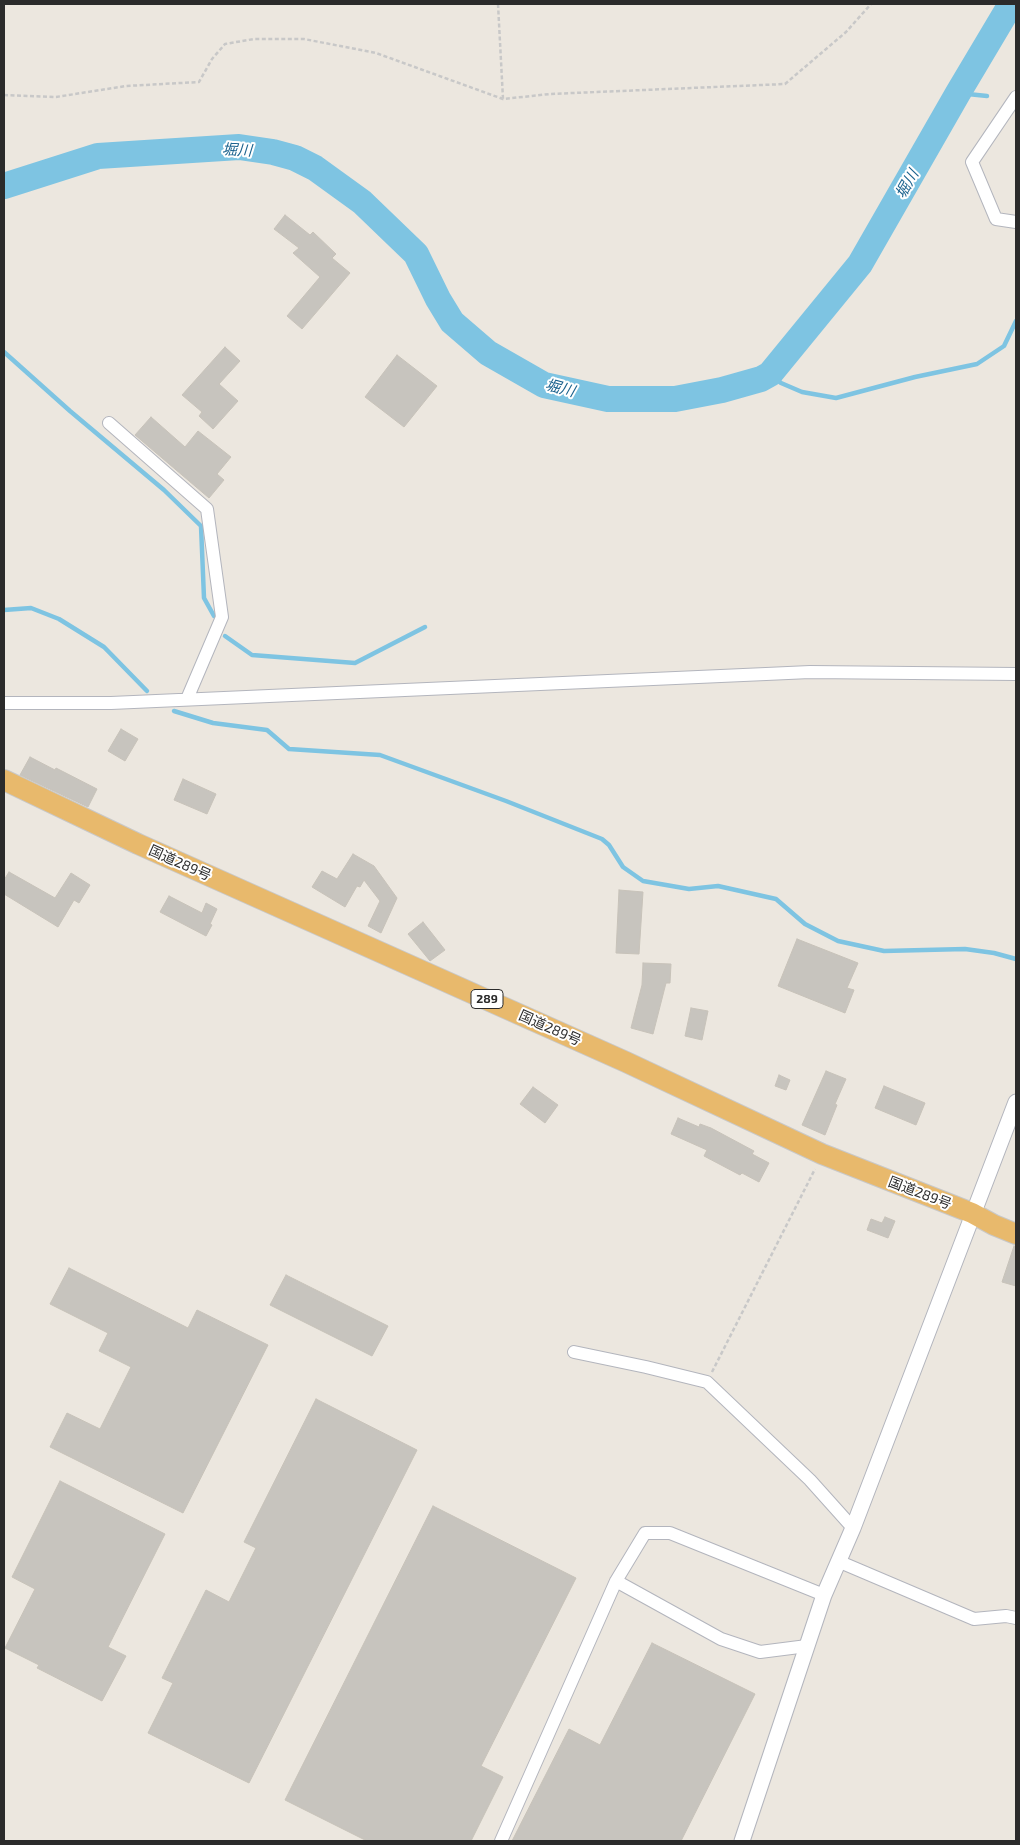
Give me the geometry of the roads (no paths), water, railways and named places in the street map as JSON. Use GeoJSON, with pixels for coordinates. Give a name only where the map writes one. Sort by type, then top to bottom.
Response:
{"type":"FeatureCollection","features":[{"type":"Feature","properties":{"kind":"highway","name":"国道289号"},"geometry":{"type":"LineString","coordinates":[[4,780],[138,844],[617,1058],[822,1154],[972,1213],[1016,1234]]}},
{"type":"Feature","properties":{"kind":"street"},"geometry":{"type":"LineString","coordinates":[[1016,96],[972,162],[996,219],[1016,222]]}},
{"type":"Feature","properties":{"kind":"street"},"geometry":{"type":"LineString","coordinates":[[109,423],[207,509],[222,617],[187,698]]}},
{"type":"Feature","properties":{"kind":"street"},"geometry":{"type":"LineString","coordinates":[[4,704],[111,703],[187,698],[810,672],[1016,674]]}},
{"type":"Feature","properties":{"kind":"street"},"geometry":{"type":"LineString","coordinates":[[742,1841],[824,1595],[840,1562],[1016,1102]]}},
{"type":"Feature","properties":{"kind":"street"},"geometry":{"type":"LineString","coordinates":[[574,1352],[707,1382],[810,1480],[853,1528]]}},
{"type":"Feature","properties":{"kind":"street"},"geometry":{"type":"LineString","coordinates":[[501,1841],[616,1581],[645,1533],[670,1533],[824,1595]]}},
{"type":"Feature","properties":{"kind":"street"},"geometry":{"type":"LineString","coordinates":[[840,1562],[974,1620],[1006,1616],[1016,1618]]}},
{"type":"Feature","properties":{"kind":"street"},"geometry":{"type":"LineString","coordinates":[[616,1581],[721,1639],[760,1652],[807,1646]]}},
{"type":"Feature","properties":{"kind":"waterway","name":"堀川"},"geometry":{"type":"LineString","coordinates":[[4,186],[98,156],[239,147],[273,152],[295,158],[315,168],[362,202],[416,254],[438,299],[452,322],[488,353],[544,385],[608,399],[675,399],[722,390],[761,379],[770,374],[860,264],[1011,4]]}},
{"type":"Feature","properties":{"kind":"waterway"},"geometry":{"type":"LineString","coordinates":[[958,93],[987,96]]}},
{"type":"Feature","properties":{"kind":"waterway"},"geometry":{"type":"LineString","coordinates":[[770,374],[781,383],[802,392],[836,398],[915,377],[977,364],[1004,346],[1016,321]]}},
{"type":"Feature","properties":{"kind":"waterway"},"geometry":{"type":"LineString","coordinates":[[4,352],[70,411],[164,490],[201,526],[204,598],[214,616]]}},
{"type":"Feature","properties":{"kind":"waterway"},"geometry":{"type":"LineString","coordinates":[[4,610],[31,608],[59,619],[104,647],[147,691]]}},
{"type":"Feature","properties":{"kind":"waterway"},"geometry":{"type":"LineString","coordinates":[[225,636],[252,655],[355,663],[425,627]]}},
{"type":"Feature","properties":{"kind":"waterway"},"geometry":{"type":"LineString","coordinates":[[174,711],[213,723],[267,730],[289,749],[380,755],[506,801],[602,839],[609,845],[623,867],[643,881],[689,889],[718,886],[776,899],[805,924],[838,941],[884,951],[965,949],[994,953],[1016,959]]}}]}
